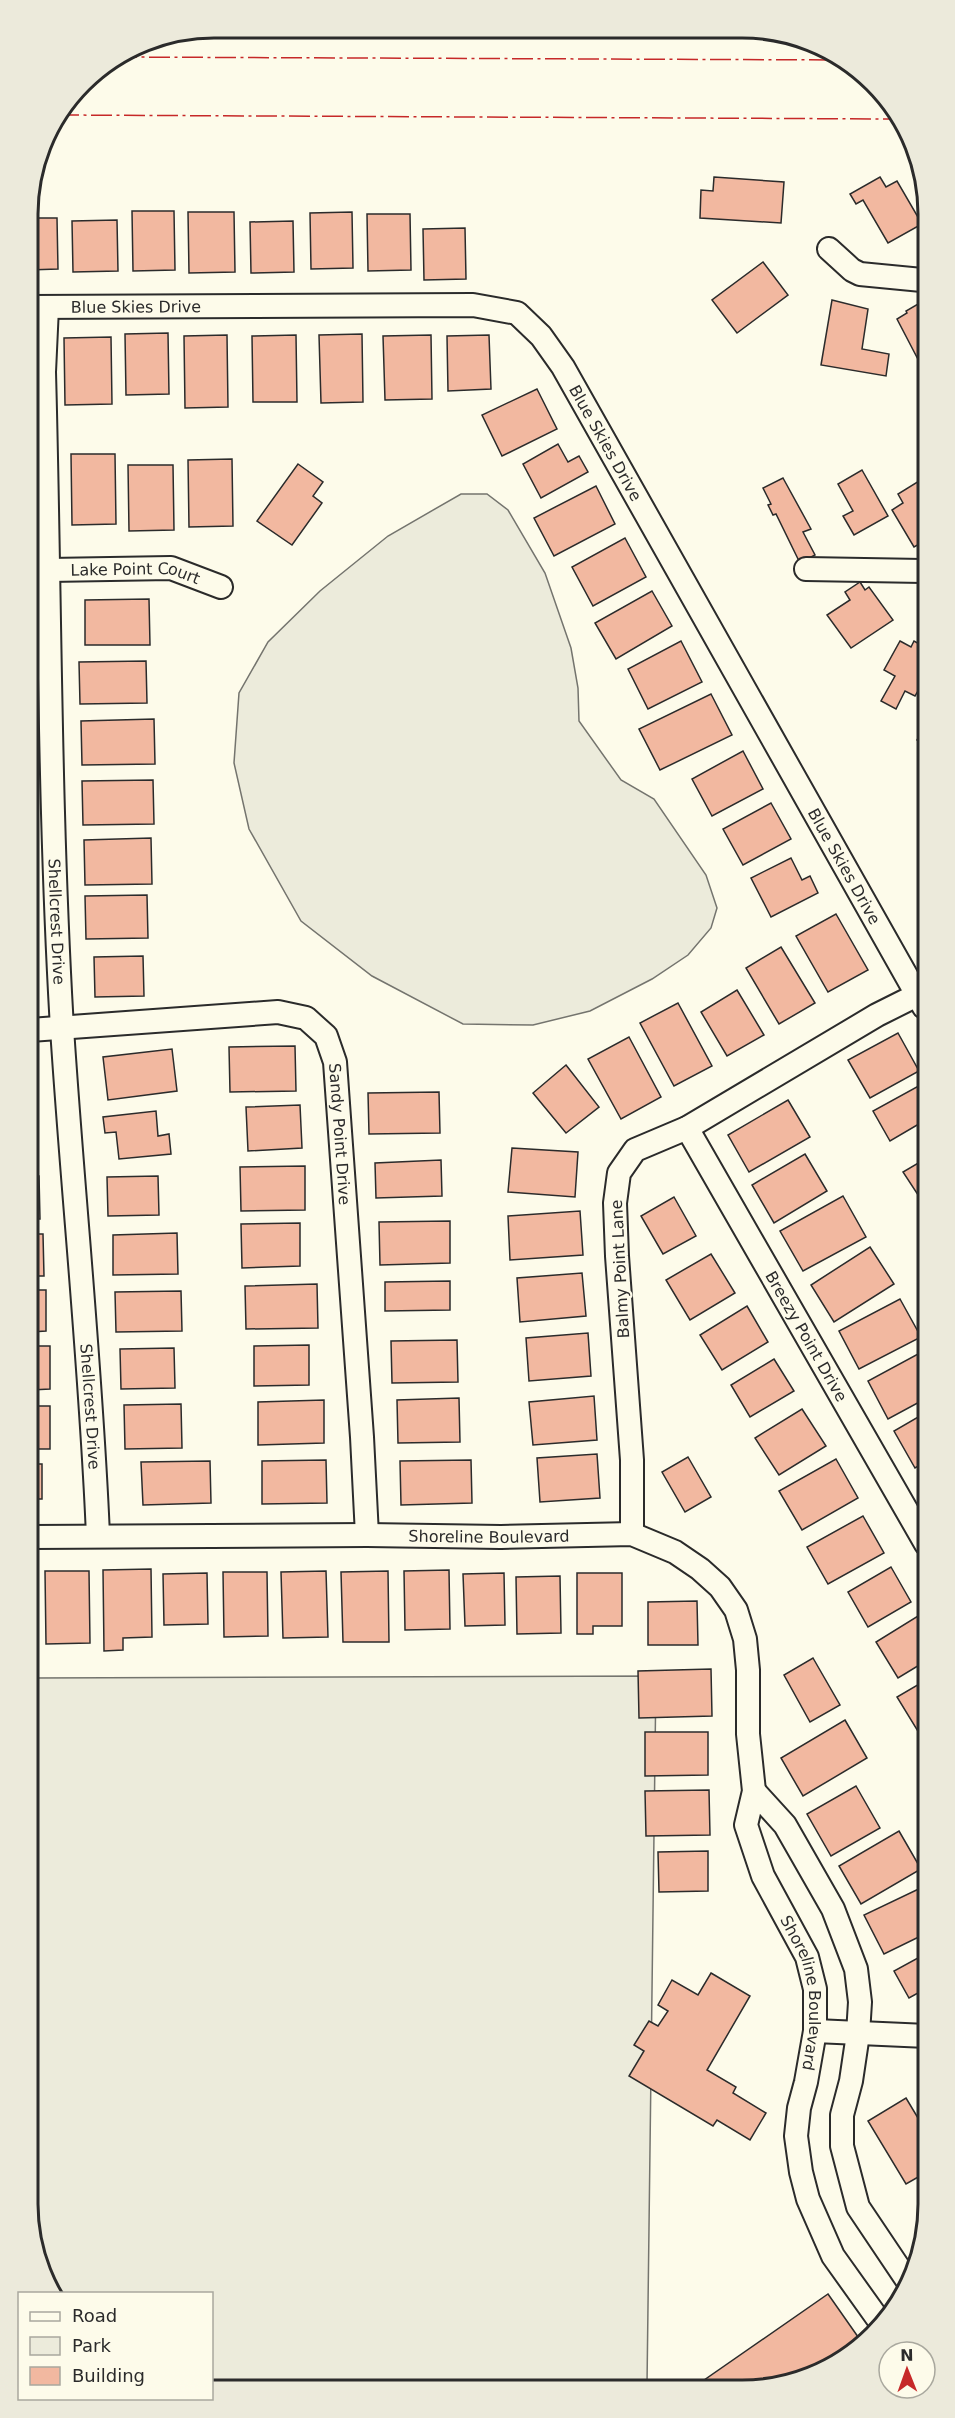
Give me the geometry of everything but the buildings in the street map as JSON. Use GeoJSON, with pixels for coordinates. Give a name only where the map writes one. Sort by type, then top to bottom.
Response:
{"type":"FeatureCollection","features":[{"type":"Feature","properties":{"kind":"street"},"geometry":{"type":"LineString","coordinates":[[829,249],[852,270],[860,274],[918,280]]}},
{"type":"Feature","properties":{"kind":"street","name":"Blue Skies Drive"},"geometry":{"type":"LineString","coordinates":[[38,307],[473,305],[517,313],[541,336],[563,367],[918,995]]}},
{"type":"Feature","properties":{"kind":"street","name":"Shellcrest Drive"},"geometry":{"type":"LineString","coordinates":[[38,316],[44,372],[62,1028],[94,1434],[98,1536]]}},
{"type":"Feature","properties":{"kind":"street","name":"Lake Point Court"},"geometry":{"type":"LineString","coordinates":[[49,570],[171,568],[221,587]]}},
{"type":"Feature","properties":{"kind":"street"},"geometry":{"type":"LineString","coordinates":[[806,569],[918,575]]}},
{"type":"Feature","properties":{"kind":"street","name":"Balmy Point Lane"},"geometry":{"type":"LineString","coordinates":[[632,1534],[632,1460],[615,1203],[619,1173],[635,1150],[687,1128],[877,1015],[918,1002]]}},
{"type":"Feature","properties":{"kind":"street","name":"Sandy Point Drive"},"geometry":{"type":"LineString","coordinates":[[38,1030],[278,1012],[306,1018],[326,1036],[335,1062],[363,1437],[367,1535]]}},
{"type":"Feature","properties":{"kind":"street","name":"Breezy Point Drive"},"geometry":{"type":"LineString","coordinates":[[687,1128],[917,1529]]}},
{"type":"Feature","properties":{"kind":"street","name":"Shoreline Boulevard"},"geometry":{"type":"LineString","coordinates":[[37,1537],[367,1535],[501,1537],[632,1534],[675,1552],[700,1569],[720,1587],[736,1610],[745,1639],[748,1670],[748,1734],[754,1791],[746,1825],[763,1876],[807,1957],[815,1989],[816,2031],[799,2108],[796,2136],[801,2172],[808,2199],[833,2256],[877,2317]]}},
{"type":"Feature","properties":{"kind":"street"},"geometry":{"type":"LineString","coordinates":[[754,1791],[785,1825],[833,1909],[856,1969],[860,2002],[858,2034],[851,2081],[842,2115],[842,2146],[858,2207],[903,2274]]}},
{"type":"Feature","properties":{"kind":"street"},"geometry":{"type":"LineString","coordinates":[[816,2031],[917,2036]]}},
{"type":"Feature","properties":{"kind":"green space"},"geometry":{"type":"Polygon","coordinates":[[[461,494],[487,494],[508,510],[545,573],[571,648],[578,688],[579,721],[621,780],[654,799],[706,875],[717,908],[711,928],[688,955],[652,979],[590,1011],[533,1025],[463,1024],[372,976],[301,921],[249,829],[234,763],[239,693],[268,642],[320,591],[388,536],[461,494]]]}},
{"type":"Feature","properties":{"kind":"green space"},"geometry":{"type":"Polygon","coordinates":[[[656,1676],[647,2380],[213,2380],[213,2292],[61,2292],[43,2250],[37,2204],[37,1678],[656,1676]]]}},
{"type":"Feature","properties":{"kind":"power"},"geometry":{"type":"LineString","coordinates":[[133,57],[828,60]]}},
{"type":"Feature","properties":{"kind":"power"},"geometry":{"type":"LineString","coordinates":[[68,115],[890,119]]}}]}
